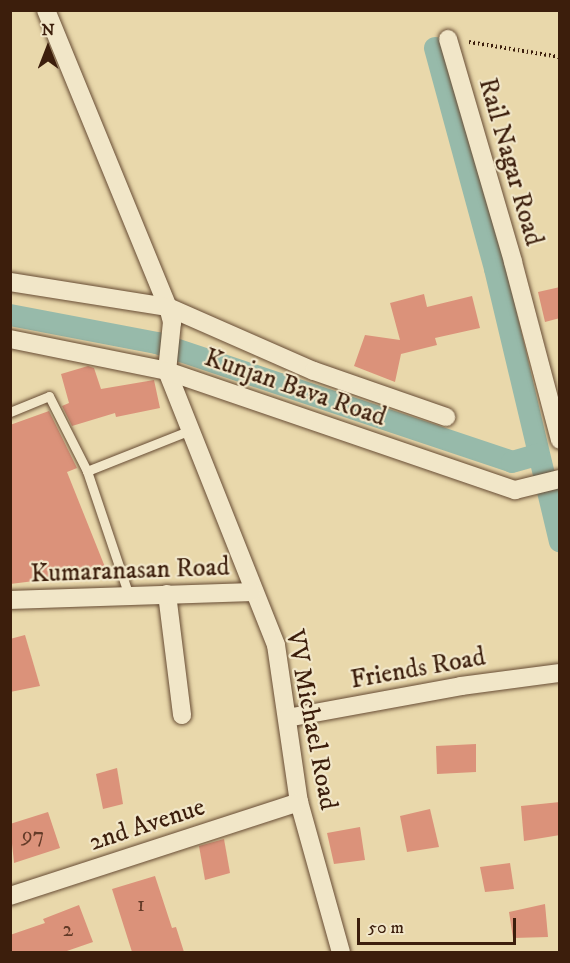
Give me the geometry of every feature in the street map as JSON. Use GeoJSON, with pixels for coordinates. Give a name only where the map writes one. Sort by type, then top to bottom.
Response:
{"type":"FeatureCollection","features":[{"type":"Feature","properties":{"kind":"street"},"geometry":{"type":"LineString","coordinates":[[46,10],[170,314],[167,369]]}},
{"type":"Feature","properties":{"kind":"street","name":"Rail Nagar Road"},"geometry":{"type":"LineString","coordinates":[[448,39],[513,262],[560,440]]}},
{"type":"Feature","properties":{"kind":"street"},"geometry":{"type":"LineString","coordinates":[[10,282],[170,314],[314,371],[446,417]]}},
{"type":"Feature","properties":{"kind":"street","name":"Kunjan Bava Road"},"geometry":{"type":"LineString","coordinates":[[10,339],[167,369],[515,490],[560,479]]}},
{"type":"Feature","properties":{"kind":"street","name":"VV Michael Road"},"geometry":{"type":"LineString","coordinates":[[167,369],[188,430],[252,592],[276,645],[299,802],[341,952]]}},
{"type":"Feature","properties":{"kind":"street","name":"Kumaranasan Road"},"geometry":{"type":"LineString","coordinates":[[10,600],[252,592]]}},
{"type":"Feature","properties":{"kind":"street"},"geometry":{"type":"LineString","coordinates":[[166,594],[182,715]]}},
{"type":"Feature","properties":{"kind":"street","name":"Friends Road"},"geometry":{"type":"LineString","coordinates":[[287,718],[461,686],[560,673]]}},
{"type":"Feature","properties":{"kind":"street","name":"2nd Avenue"},"geometry":{"type":"LineString","coordinates":[[12,892],[299,802]]}},
{"type":"Feature","properties":{"kind":"lane"},"geometry":{"type":"LineString","coordinates":[[10,412],[49,396],[87,471],[129,596]]}},
{"type":"Feature","properties":{"kind":"lane"},"geometry":{"type":"LineString","coordinates":[[87,471],[188,430]]}},
{"type":"Feature","properties":{"kind":"path"},"geometry":{"type":"LineString","coordinates":[[448,39],[560,57]]}},
{"type":"Feature","properties":{"kind":"building"},"geometry":{"type":"Polygon","coordinates":[[[560,287],[560,318],[545,322],[538,292],[560,287]]]}},
{"type":"Feature","properties":{"kind":"building"},"geometry":{"type":"Polygon","coordinates":[[[424,294],[427,307],[472,296],[480,328],[435,338],[437,345],[401,354],[395,382],[354,366],[365,335],[400,340],[390,303],[424,294]]]}},
{"type":"Feature","properties":{"kind":"building"},"geometry":{"type":"Polygon","coordinates":[[[88,366],[94,368],[101,389],[154,380],[160,408],[116,417],[115,413],[72,426],[62,406],[69,403],[61,374],[88,366]]]}},
{"type":"Feature","properties":{"kind":"building"},"geometry":{"type":"Polygon","coordinates":[[[49,411],[77,468],[67,472],[107,572],[10,584],[10,425],[49,411]]]}},
{"type":"Feature","properties":{"kind":"building"},"geometry":{"type":"Polygon","coordinates":[[[25,635],[40,686],[10,692],[10,639],[25,635]]]}},
{"type":"Feature","properties":{"kind":"building"},"geometry":{"type":"Polygon","coordinates":[[[476,744],[476,772],[437,774],[436,746],[476,744]]]}},
{"type":"Feature","properties":{"kind":"building"},"geometry":{"type":"Polygon","coordinates":[[[117,768],[123,804],[103,809],[96,774],[117,768]]]}},
{"type":"Feature","properties":{"kind":"building"},"geometry":{"type":"Polygon","coordinates":[[[560,802],[560,835],[524,841],[521,806],[560,802]]]}},
{"type":"Feature","properties":{"kind":"building"},"geometry":{"type":"Polygon","coordinates":[[[430,809],[439,847],[407,852],[400,816],[430,809]]]}},
{"type":"Feature","properties":{"kind":"building"},"geometry":{"type":"Polygon","coordinates":[[[48,812],[60,848],[14,863],[10,824],[48,812]]]}},
{"type":"Feature","properties":{"kind":"building"},"geometry":{"type":"Polygon","coordinates":[[[360,827],[365,860],[334,864],[327,833],[360,827]]]}},
{"type":"Feature","properties":{"kind":"building"},"geometry":{"type":"Polygon","coordinates":[[[224,839],[230,873],[205,880],[199,846],[224,839]]]}},
{"type":"Feature","properties":{"kind":"building"},"geometry":{"type":"Polygon","coordinates":[[[510,863],[514,889],[485,892],[480,867],[510,863]]]}},
{"type":"Feature","properties":{"kind":"building"},"geometry":{"type":"Polygon","coordinates":[[[155,876],[172,928],[176,927],[184,952],[132,952],[112,889],[155,876]]]}},
{"type":"Feature","properties":{"kind":"building"},"geometry":{"type":"Polygon","coordinates":[[[545,904],[548,937],[513,938],[509,912],[545,904]]]}},
{"type":"Feature","properties":{"kind":"building"},"geometry":{"type":"Polygon","coordinates":[[[79,905],[93,942],[64,952],[10,952],[10,935],[45,923],[43,919],[79,905]]]}},
{"type":"Feature","properties":{"kind":"waterway"},"geometry":{"type":"LineString","coordinates":[[435,48],[495,269],[560,541]]}},
{"type":"Feature","properties":{"kind":"waterway"},"geometry":{"type":"LineString","coordinates":[[10,315],[157,343],[512,462],[537,455]]}}]}
